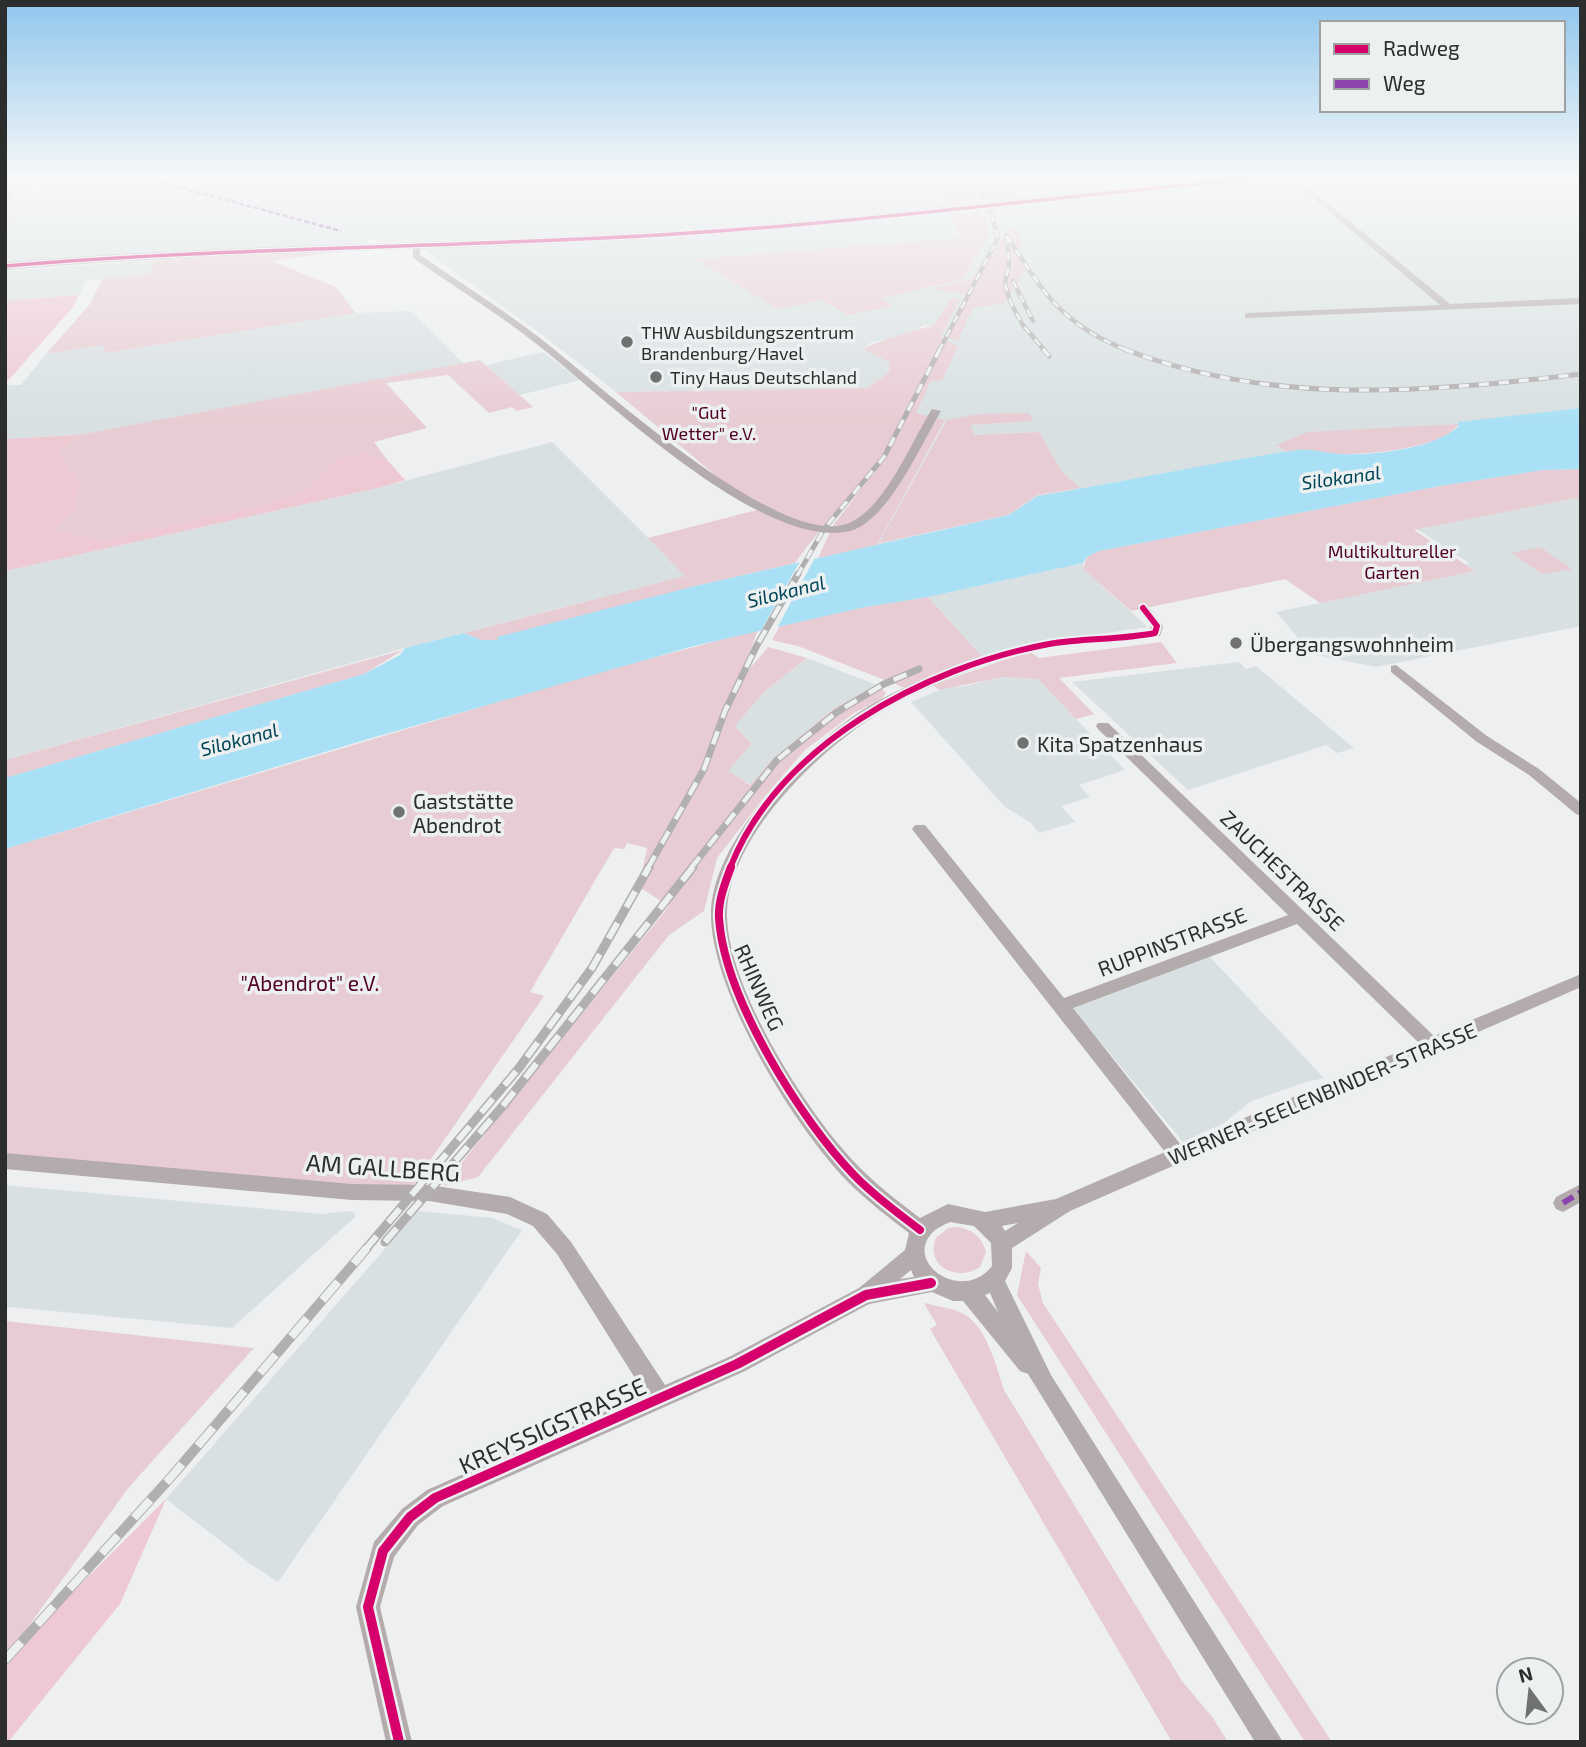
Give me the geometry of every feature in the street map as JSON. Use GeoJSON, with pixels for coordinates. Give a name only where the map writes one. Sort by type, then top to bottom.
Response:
{"type":"FeatureCollection","features":[{"type":"Feature","properties":{"kind":"street"},"geometry":{"type":"LineString","coordinates":[[5,266],[101,260]]}},
{"type":"Feature","properties":{"kind":"street"},"geometry":{"type":"LineString","coordinates":[[421,260],[542,345],[716,482],[757,508],[812,527],[831,530],[851,527],[874,510],[936,411]]}},
{"type":"Feature","properties":{"kind":"street"},"geometry":{"type":"LineString","coordinates":[[1391,260],[1448,307]]}},
{"type":"Feature","properties":{"kind":"street"},"geometry":{"type":"LineString","coordinates":[[1248,316],[1581,301]]}},
{"type":"Feature","properties":{"kind":"street","name":"RHINWEG"},"geometry":{"type":"LineString","coordinates":[[919,1230],[853,1175],[824,1140],[787,1083],[740,997],[725,958],[719,912],[725,882],[739,849],[778,791],[819,747],[857,719],[897,697],[1024,649],[1071,641],[1155,633],[1157,626],[1143,608]]}},
{"type":"Feature","properties":{"kind":"street"},"geometry":{"type":"LineString","coordinates":[[1396,669],[1482,739],[1534,772],[1581,811]]}},
{"type":"Feature","properties":{"kind":"street","name":"ZAUCHESTRASSE"},"geometry":{"type":"LineString","coordinates":[[1103,726],[1432,1045]]}},
{"type":"Feature","properties":{"kind":"street"},"geometry":{"type":"LineString","coordinates":[[920,829],[1178,1155]]}},
{"type":"Feature","properties":{"kind":"street","name":"RUPPINSTRASSE"},"geometry":{"type":"LineString","coordinates":[[1061,1006],[1298,917]]}},
{"type":"Feature","properties":{"kind":"street","name":"WERNER-SEELENBINDER-STRASSE"},"geometry":{"type":"LineString","coordinates":[[1002,1244],[1063,1205],[1581,980]]}},
{"type":"Feature","properties":{"kind":"street","name":"AM GALLBERG"},"geometry":{"type":"LineString","coordinates":[[5,1161],[352,1192],[429,1193],[510,1206],[540,1220],[564,1248],[660,1397]]}},
{"type":"Feature","properties":{"kind":"street"},"geometry":{"type":"LineString","coordinates":[[1563,1203],[1581,1192]]}},
{"type":"Feature","properties":{"kind":"street","name":"WERNER-SEELENBINDER-STRASSE"},"geometry":{"type":"LineString","coordinates":[[984,1222],[1063,1205]]}},
{"type":"Feature","properties":{"kind":"street"},"geometry":{"type":"LineString","coordinates":[[948,1213],[967,1214],[984,1222],[995,1231],[1002,1244],[1002,1269],[994,1280],[970,1293],[950,1291],[932,1283],[920,1270],[914,1255],[914,1242],[919,1230],[932,1219],[948,1213]]}},
{"type":"Feature","properties":{"kind":"street","name":"KREYSSIGSTRASSE"},"geometry":{"type":"LineString","coordinates":[[398,1742],[368,1607],[383,1551],[410,1517],[435,1498],[737,1364],[866,1295],[914,1255]]}},
{"type":"Feature","properties":{"kind":"street"},"geometry":{"type":"LineString","coordinates":[[994,1280],[1043,1382],[1270,1742]]}},
{"type":"Feature","properties":{"kind":"street","name":"KREYSSIGSTRASSE"},"geometry":{"type":"LineString","coordinates":[[866,1295],[932,1283]]}},
{"type":"Feature","properties":{"kind":"street"},"geometry":{"type":"LineString","coordinates":[[970,1293],[1043,1382]]}},
{"type":"Feature","properties":{"kind":"shaded area"},"geometry":{"type":"Polygon","coordinates":[[[154,260],[149,274],[85,281],[79,295],[5,301],[5,271],[154,260]]]}},
{"type":"Feature","properties":{"kind":"shaded area"},"geometry":{"type":"Polygon","coordinates":[[[437,260],[913,260],[822,300],[848,315],[891,305],[880,298],[963,279],[963,260],[986,260],[970,279],[933,289],[967,294],[945,337],[958,340],[973,308],[1003,260],[1581,260],[1581,408],[1277,446],[1286,452],[1039,496],[1009,515],[877,545],[945,421],[915,413],[930,382],[958,348],[941,337],[960,299],[951,299],[933,326],[923,325],[913,332],[870,343],[864,348],[890,362],[889,372],[867,388],[616,392],[437,260]],[[947,420],[879,543],[1008,515],[1037,495],[1079,488],[1062,472],[1039,432],[975,435],[970,425],[1033,421],[947,420]]]}},
{"type":"Feature","properties":{"kind":"shaded area"},"geometry":{"type":"Polygon","coordinates":[[[79,295],[74,306],[5,384],[5,301],[79,295]]]}},
{"type":"Feature","properties":{"kind":"shaded area"},"geometry":{"type":"Polygon","coordinates":[[[411,311],[464,364],[78,435],[5,439],[5,385],[21,385],[46,354],[104,345],[106,353],[355,313],[411,311]]]}},
{"type":"Feature","properties":{"kind":"shaded area"},"geometry":{"type":"Polygon","coordinates":[[[543,352],[580,380],[520,395],[486,365],[543,352]]]}},
{"type":"Feature","properties":{"kind":"shaded area"},"geometry":{"type":"Polygon","coordinates":[[[78,435],[59,453],[80,484],[74,512],[51,531],[105,540],[264,505],[306,490],[339,458],[367,453],[389,462],[405,480],[5,571],[5,439],[78,435]]]}},
{"type":"Feature","properties":{"kind":"shaded area"},"geometry":{"type":"Polygon","coordinates":[[[552,442],[686,576],[405,648],[5,760],[5,571],[382,487],[552,442]]]}},
{"type":"Feature","properties":{"kind":"shaded area"},"geometry":{"type":"Polygon","coordinates":[[[1581,497],[1581,626],[1376,667],[1312,654],[1276,612],[1474,571],[1466,564],[1469,563],[1417,529],[1581,497]]]}},
{"type":"Feature","properties":{"kind":"shaded area"},"geometry":{"type":"Polygon","coordinates":[[[1083,563],[1083,569],[1148,627],[1021,645],[983,658],[928,597],[1083,563]]]}},
{"type":"Feature","properties":{"kind":"shaded area"},"geometry":{"type":"Polygon","coordinates":[[[807,658],[877,685],[833,709],[773,759],[751,785],[727,771],[751,744],[735,726],[765,691],[807,658]]]}},
{"type":"Feature","properties":{"kind":"shaded area"},"geometry":{"type":"Polygon","coordinates":[[[1239,662],[1246,669],[1256,666],[1354,748],[1337,753],[1326,745],[1188,790],[1072,682],[1239,662]]]}},
{"type":"Feature","properties":{"kind":"shaded area","name":"Kita Spatzenhaus"},"geometry":{"type":"Polygon","coordinates":[[[1004,677],[1038,679],[1125,770],[1079,785],[1090,797],[1061,806],[1075,822],[1039,833],[1031,823],[1005,807],[911,702],[949,686],[961,687],[1004,677]]]}},
{"type":"Feature","properties":{"kind":"shaded area"},"geometry":{"type":"Polygon","coordinates":[[[1208,955],[1324,1078],[1250,1102],[1224,1123],[1183,1142],[1070,1005],[1208,955]]]}},
{"type":"Feature","properties":{"kind":"shaded area"},"geometry":{"type":"Polygon","coordinates":[[[5,1185],[321,1214],[352,1211],[356,1216],[232,1328],[10,1307],[5,1309],[5,1185]]]}},
{"type":"Feature","properties":{"kind":"shaded area"},"geometry":{"type":"Polygon","coordinates":[[[418,1211],[492,1218],[522,1230],[278,1582],[166,1499],[418,1211]]]}},
{"type":"Feature","properties":{"kind":"shaded area"},"geometry":{"type":"Polygon","coordinates":[[[166,1499],[120,1604],[8,1742],[5,1742],[5,1660],[166,1499]]]}},
{"type":"Feature","properties":{"kind":"green space"},"geometry":{"type":"Polygon","coordinates":[[[154,260],[110,262],[157,260],[282,260],[272,261],[336,287],[355,313],[106,353],[103,345],[46,354],[90,304],[102,279],[149,274],[154,260]]]}},
{"type":"Feature","properties":{"kind":"green space"},"geometry":{"type":"Polygon","coordinates":[[[695,260],[974,260],[963,279],[881,298],[892,306],[848,315],[822,300],[778,309],[695,260]]]}},
{"type":"Feature","properties":{"kind":"green space"},"geometry":{"type":"Polygon","coordinates":[[[986,260],[1019,260],[1026,269],[1005,303],[973,308],[958,340],[944,337],[966,294],[930,289],[970,279],[986,260]]]}},
{"type":"Feature","properties":{"kind":"green space","name":"\"Gut Wetter\" e.V."},"geometry":{"type":"Polygon","coordinates":[[[951,299],[960,299],[941,337],[958,347],[942,380],[930,382],[916,413],[945,420],[877,545],[818,558],[834,524],[886,457],[903,427],[890,440],[871,471],[795,563],[695,586],[499,640],[481,640],[464,633],[685,576],[648,538],[757,510],[616,392],[867,388],[889,372],[890,362],[863,349],[933,326],[951,299]]]}},
{"type":"Feature","properties":{"kind":"green space"},"geometry":{"type":"Polygon","coordinates":[[[480,360],[533,407],[517,411],[512,407],[489,413],[448,375],[386,383],[427,428],[374,442],[389,462],[367,453],[339,458],[306,490],[264,505],[105,540],[51,531],[74,512],[80,484],[59,453],[78,435],[480,360]]]}},
{"type":"Feature","properties":{"kind":"green space"},"geometry":{"type":"Polygon","coordinates":[[[1029,413],[1033,421],[970,425],[975,435],[1039,432],[1062,472],[1080,488],[1037,495],[1008,515],[879,543],[947,420],[979,414],[1029,413]]]}},
{"type":"Feature","properties":{"kind":"green space"},"geometry":{"type":"Polygon","coordinates":[[[1459,424],[1438,439],[1423,444],[1372,453],[1286,452],[1276,445],[1308,432],[1459,424]]]}},
{"type":"Feature","properties":{"kind":"green space","name":"Multikultureller Garten"},"geometry":{"type":"Polygon","coordinates":[[[1581,469],[1581,497],[1414,530],[1475,571],[1320,603],[1285,579],[1131,611],[1083,569],[1087,557],[1099,551],[1440,486],[1543,470],[1581,469]]]}},
{"type":"Feature","properties":{"kind":"green space"},"geometry":{"type":"Polygon","coordinates":[[[1540,547],[1572,569],[1542,574],[1511,553],[1540,547]]]}},
{"type":"Feature","properties":{"kind":"green space"},"geometry":{"type":"Polygon","coordinates":[[[928,597],[983,658],[905,688],[798,646],[772,640],[780,626],[865,607],[928,597]]]}},
{"type":"Feature","properties":{"kind":"green space","name":"\"Abendrot\" e.V."},"geometry":{"type":"Polygon","coordinates":[[[758,630],[738,682],[768,647],[807,658],[765,691],[735,726],[751,744],[728,771],[750,785],[773,759],[833,709],[877,685],[886,693],[882,699],[854,713],[805,750],[766,795],[717,858],[704,911],[669,935],[478,1177],[443,1186],[669,906],[639,887],[647,848],[627,843],[624,849],[614,848],[530,992],[544,996],[413,1185],[354,1185],[5,1155],[5,849],[585,676],[758,630]]]}},
{"type":"Feature","properties":{"kind":"green space"},"geometry":{"type":"Polygon","coordinates":[[[1161,642],[1177,663],[1059,678],[1094,714],[1076,719],[1038,679],[1004,677],[939,690],[933,685],[1029,651],[1039,658],[1161,642]]]}},
{"type":"Feature","properties":{"kind":"green space"},"geometry":{"type":"Polygon","coordinates":[[[403,650],[364,674],[5,778],[5,760],[403,650]]]}},
{"type":"Feature","properties":{"kind":"green space"},"geometry":{"type":"Polygon","coordinates":[[[957,1227],[976,1235],[986,1252],[980,1267],[962,1273],[945,1269],[939,1264],[934,1248],[936,1238],[948,1228],[957,1227]]]}},
{"type":"Feature","properties":{"kind":"green space"},"geometry":{"type":"Polygon","coordinates":[[[1026,1251],[1041,1268],[1038,1284],[1043,1303],[1332,1742],[1305,1742],[1017,1295],[1026,1251]]]}},
{"type":"Feature","properties":{"kind":"green space"},"geometry":{"type":"Polygon","coordinates":[[[924,1303],[962,1313],[978,1327],[994,1359],[1004,1390],[1182,1681],[1213,1718],[1228,1742],[1172,1742],[930,1329],[937,1325],[924,1303]]]}},
{"type":"Feature","properties":{"kind":"green space"},"geometry":{"type":"Polygon","coordinates":[[[5,1321],[254,1348],[129,1487],[5,1659],[5,1321]]]}},
{"type":"Feature","properties":{"kind":"water","name":"Silokanal"},"geometry":{"type":"Polygon","coordinates":[[[1581,408],[1581,469],[1543,470],[1440,486],[1099,551],[1087,557],[1083,563],[928,597],[865,607],[694,646],[358,742],[5,849],[5,778],[364,674],[400,655],[405,648],[464,633],[481,640],[498,640],[497,637],[695,586],[1009,515],[1038,496],[1297,450],[1339,454],[1385,452],[1434,441],[1458,427],[1458,422],[1581,408]]]}},
{"type":"Feature","properties":{"kind":"pier"},"geometry":{"type":"Polygon","coordinates":[[[817,554],[776,630],[759,634],[802,558],[817,554]]]}},
{"type":"Feature","properties":{"kind":"railway"},"geometry":{"type":"LineString","coordinates":[[939,351],[987,260]]}},
{"type":"Feature","properties":{"kind":"railway"},"geometry":{"type":"LineString","coordinates":[[1009,260],[1005,284],[1010,301],[1022,324],[1045,351]]}},
{"type":"Feature","properties":{"kind":"railway"},"geometry":{"type":"LineString","coordinates":[[1022,260],[1057,306],[1087,330],[1126,349]]}},
{"type":"Feature","properties":{"kind":"railway"},"geometry":{"type":"LineString","coordinates":[[1013,281],[1033,321]]}},
{"type":"Feature","properties":{"kind":"railway"},"geometry":{"type":"LineString","coordinates":[[797,576],[824,529],[884,457],[940,349]]}},
{"type":"Feature","properties":{"kind":"railway"},"geometry":{"type":"LineString","coordinates":[[1043,349],[1049,356]]}},
{"type":"Feature","properties":{"kind":"railway"},"geometry":{"type":"LineString","coordinates":[[1126,349],[1180,367],[1237,380],[1293,387],[1408,389],[1581,374]]}},
{"type":"Feature","properties":{"kind":"railway"},"geometry":{"type":"LineString","coordinates":[[648,868],[704,769],[725,711],[756,647],[798,574]]}},
{"type":"Feature","properties":{"kind":"railway"},"geometry":{"type":"LineString","coordinates":[[691,868],[777,760],[837,712],[884,684],[919,669]]}},
{"type":"Feature","properties":{"kind":"railway"},"geometry":{"type":"LineString","coordinates":[[365,1250],[519,1068],[592,968],[649,867]]}},
{"type":"Feature","properties":{"kind":"railway"},"geometry":{"type":"LineString","coordinates":[[385,1242],[502,1107],[693,867]]}},
{"type":"Feature","properties":{"kind":"railway"},"geometry":{"type":"LineString","coordinates":[[5,1660],[172,1476],[367,1248]]}},
{"type":"Feature","properties":{"kind":"marked path"},"geometry":{"type":"LineString","coordinates":[[1563,1203],[1581,1192]]}},
{"type":"Feature","properties":{"kind":"cycle path"},"geometry":{"type":"LineString","coordinates":[[5,266],[83,260]]}},
{"type":"Feature","properties":{"kind":"cycle path"},"geometry":{"type":"LineString","coordinates":[[920,1230],[870,1190],[834,1153],[812,1124],[768,1053],[749,1015],[723,945],[719,916],[723,887],[735,857],[753,825],[776,795],[802,766],[856,720],[925,684],[1000,657],[1049,644],[1155,633],[1157,626],[1143,608]]}},
{"type":"Feature","properties":{"kind":"cycle path"},"geometry":{"type":"LineString","coordinates":[[399,1742],[368,1607],[383,1551],[410,1517],[435,1498],[737,1364],[866,1295],[931,1283]]}},
{"type":"Feature","properties":{"kind":"place","name":"THW Ausbildungszentrum Brandenburg/Havel"},"geometry":{"type":"Point","coordinates":[627,342]}},
{"type":"Feature","properties":{"kind":"place","name":"Tiny Haus Deutschland"},"geometry":{"type":"Point","coordinates":[656,377]}},
{"type":"Feature","properties":{"kind":"place","name":"Übergangswohnheim"},"geometry":{"type":"Point","coordinates":[1236,643]}},
{"type":"Feature","properties":{"kind":"place","name":"Kita Spatzenhaus"},"geometry":{"type":"Point","coordinates":[1023,743]}},
{"type":"Feature","properties":{"kind":"place","name":"Gaststätte Abendrot"},"geometry":{"type":"Point","coordinates":[399,812]}}]}
